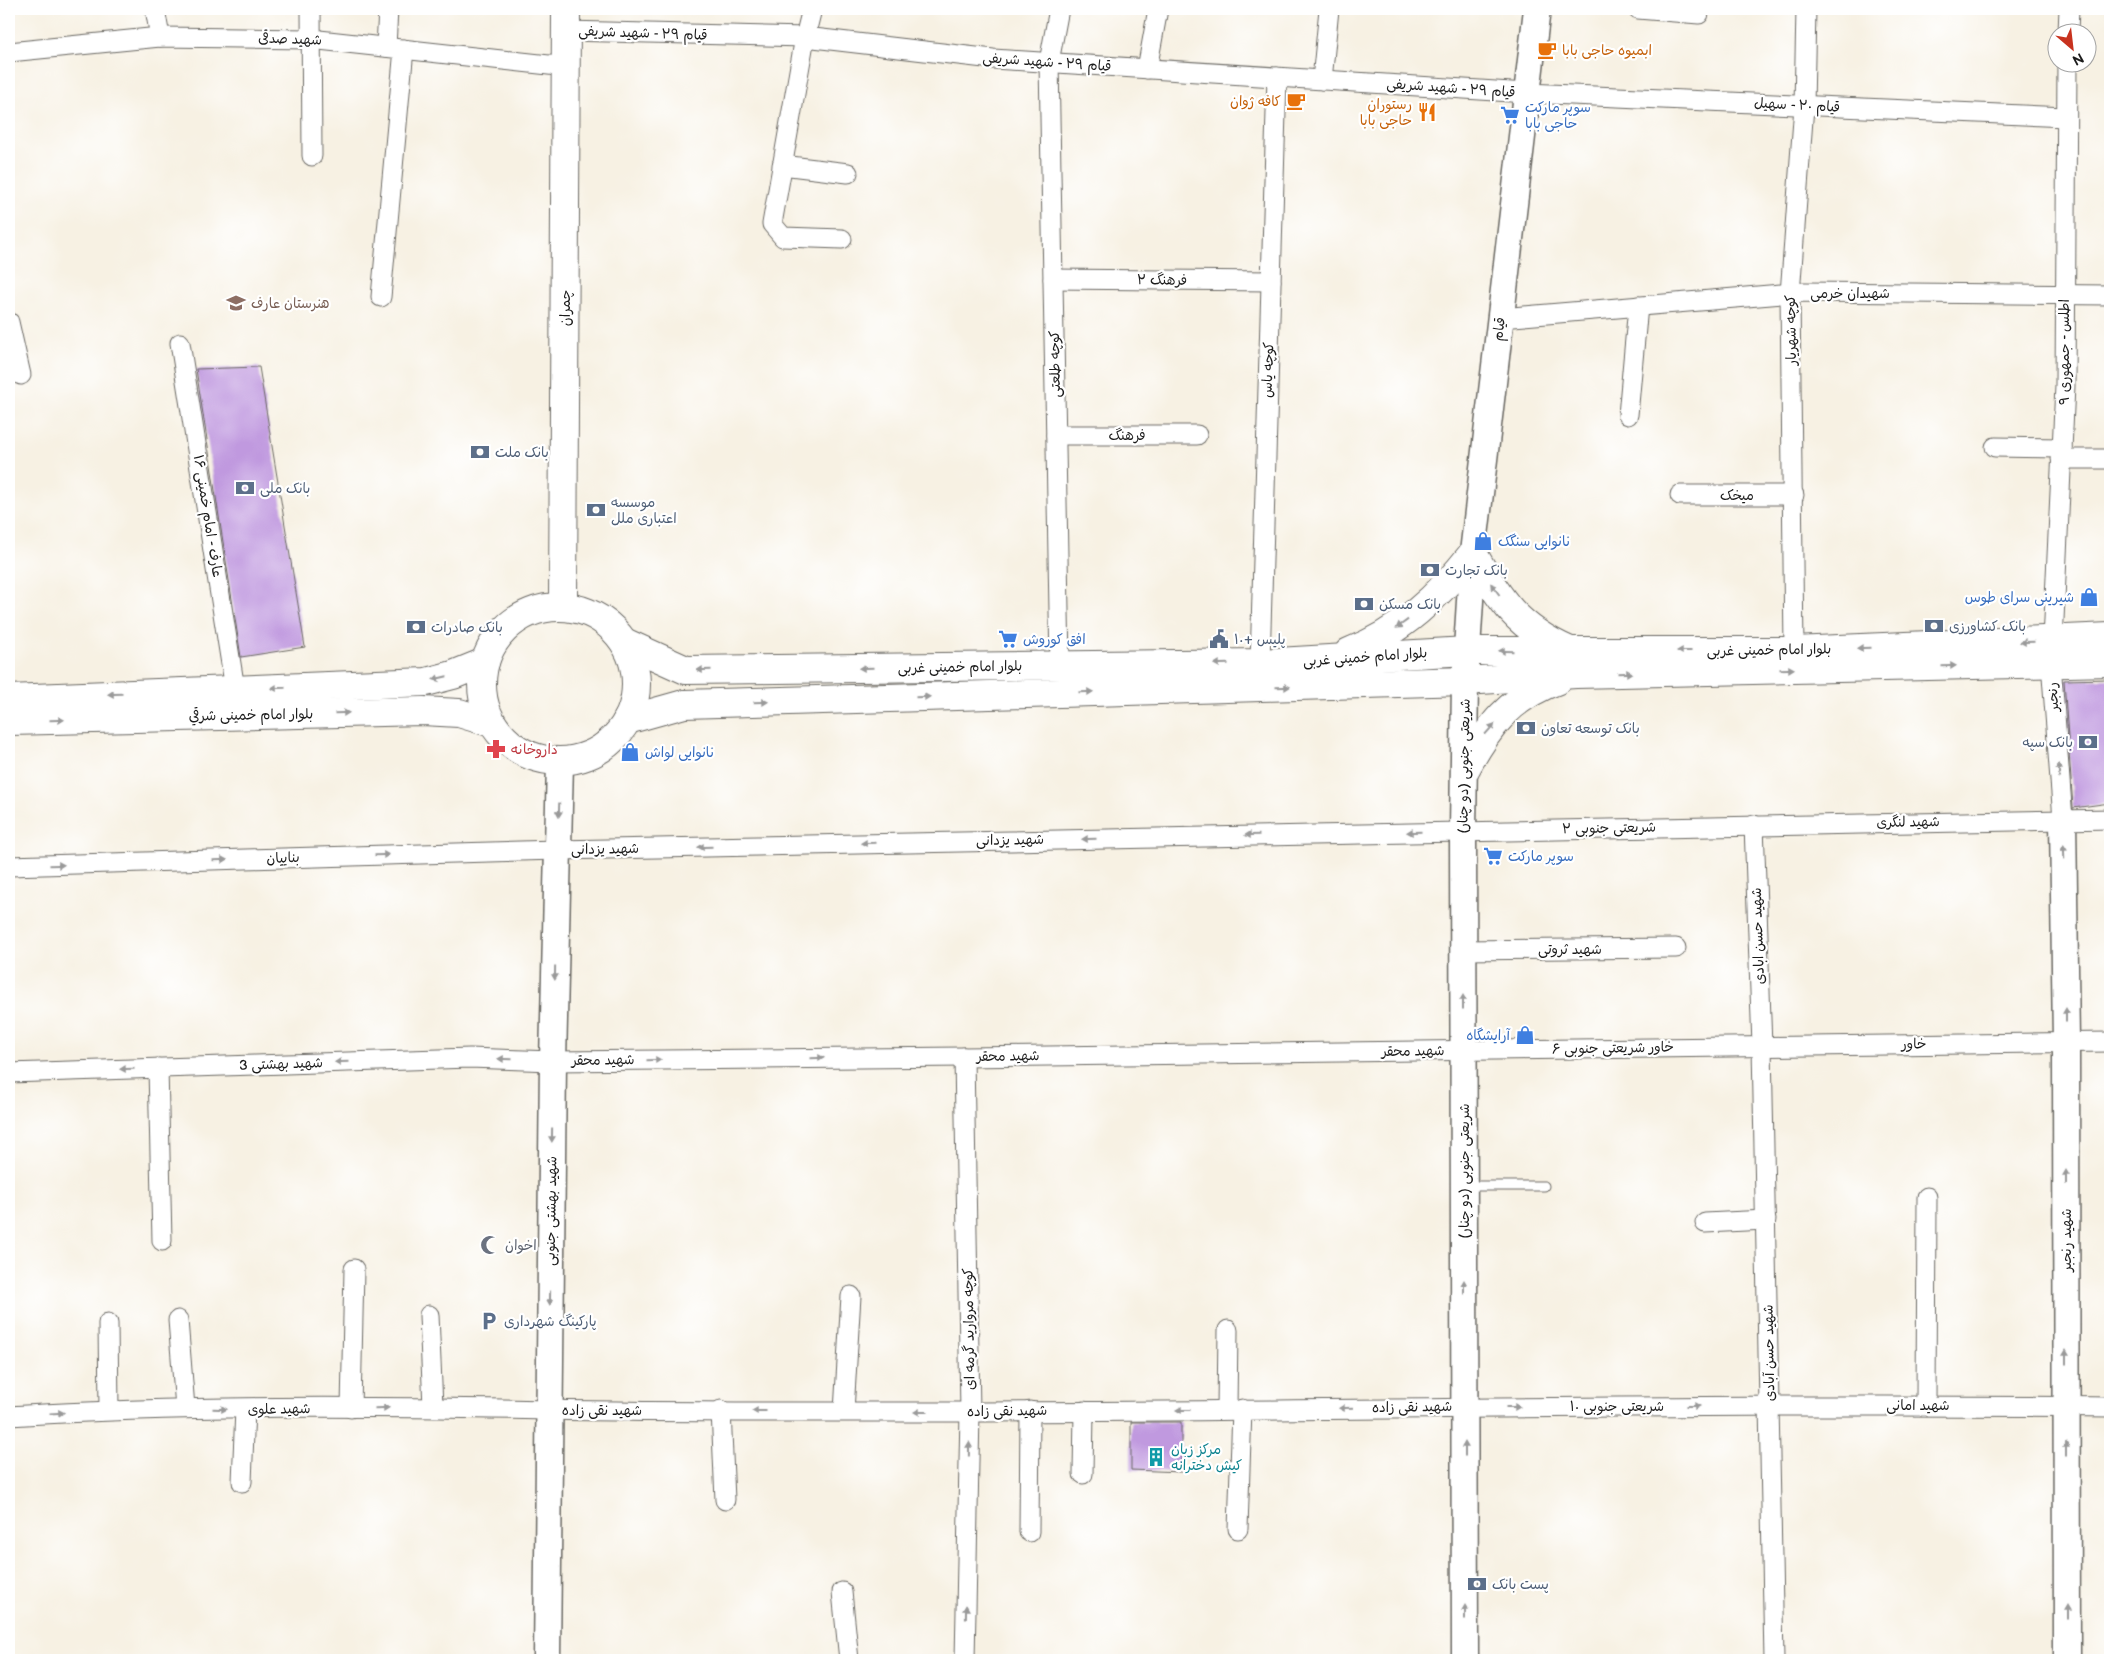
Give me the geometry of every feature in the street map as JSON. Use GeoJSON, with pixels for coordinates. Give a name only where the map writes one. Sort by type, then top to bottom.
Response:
{"type":"FeatureCollection","features":[{"type":"Feature","properties":{"kind":"main road","name":"قیام"},"geometry":{"type":"LineString","coordinates":[[1467,651],[1474,552],[1537,9]]}},
{"type":"Feature","properties":{"kind":"main road","name":"چمران"},"geometry":{"type":"LineString","coordinates":[[563,607],[566,20]]}},
{"type":"Feature","properties":{"kind":"main road"},"geometry":{"type":"LineString","coordinates":[[1331,660],[1364,646],[1396,629],[1425,607],[1451,581],[1474,552],[1491,585],[1514,614],[1574,663],[1508,708],[1483,737],[1465,770]]}},
{"type":"Feature","properties":{"kind":"main road"},"geometry":{"type":"LineString","coordinates":[[563,607],[587,612],[608,624],[624,642],[633,661],[636,681],[634,701],[627,720],[615,737],[599,750],[580,758],[560,762],[540,759],[520,751],[504,739],[492,723],[484,703],[482,682],[485,662],[497,639],[515,621],[538,610],[563,607]]}},
{"type":"Feature","properties":{"kind":"main road","name":"بلوار امام خمینی غربی"},"geometry":{"type":"LineString","coordinates":[[624,642],[686,670],[1260,663],[1467,651],[1574,663],[2052,652],[2110,637]]}},
{"type":"Feature","properties":{"kind":"main road","name":"شریعتی جنوبی (دو چنار)"},"geometry":{"type":"LineString","coordinates":[[1465,1660],[1463,831],[1467,651]]}},
{"type":"Feature","properties":{"kind":"main road","name":"بلوار امام خمینی غربی"},"geometry":{"type":"LineString","coordinates":[[627,720],[684,704],[1465,681],[1574,663],[1794,651],[2052,652],[2110,662]]}},
{"type":"Feature","properties":{"kind":"main road","name":"بلوار امام خمینی شرقي"},"geometry":{"type":"LineString","coordinates":[[9,699],[426,682],[453,675],[485,662]]}},
{"type":"Feature","properties":{"kind":"main road","name":"بلوار امام خمینی شرقي"},"geometry":{"type":"LineString","coordinates":[[9,721],[423,711],[459,713],[492,723]]}},
{"type":"Feature","properties":{"kind":"main road","name":"شهید بهشتی جنوبی"},"geometry":{"type":"LineString","coordinates":[[547,1660],[553,1061],[560,762]]}},
{"type":"Feature","properties":{"kind":"main road","name":"شهید رنجبر"},"geometry":{"type":"LineString","coordinates":[[2063,820],[2066,1042],[2067,1660]]}},
{"type":"Feature","properties":{"kind":"street"},"geometry":{"type":"LineString","coordinates":[[155,9],[160,37]]}},
{"type":"Feature","properties":{"kind":"street"},"geometry":{"type":"LineString","coordinates":[[310,9],[312,156]]}},
{"type":"Feature","properties":{"kind":"street"},"geometry":{"type":"LineString","coordinates":[[381,297],[395,48],[388,9]]}},
{"type":"Feature","properties":{"kind":"street"},"geometry":{"type":"LineString","coordinates":[[812,9],[805,37],[772,224],[783,237],[842,239]]}},
{"type":"Feature","properties":{"kind":"street","name":"کوچه طلعتی"},"geometry":{"type":"LineString","coordinates":[[1059,9],[1049,62],[1060,666]]}},
{"type":"Feature","properties":{"kind":"street"},"geometry":{"type":"LineString","coordinates":[[1147,69],[1158,9]]}},
{"type":"Feature","properties":{"kind":"street"},"geometry":{"type":"LineString","coordinates":[[1322,80],[1329,9]]}},
{"type":"Feature","properties":{"kind":"street"},"geometry":{"type":"LineString","coordinates":[[1638,9],[1699,14]]}},
{"type":"Feature","properties":{"kind":"street","name":"کوچه شهریار"},"geometry":{"type":"LineString","coordinates":[[1794,651],[1794,495],[1790,294],[1804,106],[1806,9]]}},
{"type":"Feature","properties":{"kind":"street"},"geometry":{"type":"LineString","coordinates":[[2068,22],[2069,9]]}},
{"type":"Feature","properties":{"kind":"street","name":"قیام ۲۹ - شهید شریفی"},"geometry":{"type":"LineString","coordinates":[[566,20],[805,37],[993,59],[1527,94]]}},
{"type":"Feature","properties":{"kind":"street","name":"شهید صدقی"},"geometry":{"type":"LineString","coordinates":[[10,46],[160,37],[310,39],[567,66]]}},
{"type":"Feature","properties":{"kind":"street","name":"اطلس - جمهوری ۹"},"geometry":{"type":"LineString","coordinates":[[2052,652],[2065,386],[2064,294],[2068,72]]}},
{"type":"Feature","properties":{"kind":"street","name":"کوچه یاس"},"geometry":{"type":"LineString","coordinates":[[1260,663],[1277,77]]}},
{"type":"Feature","properties":{"kind":"street","name":"قیام ۲۰ - سهیل"},"geometry":{"type":"LineString","coordinates":[[1527,94],[2066,117]]}},
{"type":"Feature","properties":{"kind":"street"},"geometry":{"type":"LineString","coordinates":[[782,165],[848,173]]}},
{"type":"Feature","properties":{"kind":"street","name":"فرهنگ ۲"},"geometry":{"type":"LineString","coordinates":[[1053,279],[1271,281]]}},
{"type":"Feature","properties":{"kind":"street","name":"شهیدان خرمی"},"geometry":{"type":"LineString","coordinates":[[1500,318],[1790,294],[2110,295]]}},
{"type":"Feature","properties":{"kind":"street"},"geometry":{"type":"LineString","coordinates":[[1628,415],[1638,306]]}},
{"type":"Feature","properties":{"kind":"street"},"geometry":{"type":"LineString","coordinates":[[9,322],[21,375]]}},
{"type":"Feature","properties":{"kind":"street","name":"عارف - امام خمینی ۱۶"},"geometry":{"type":"LineString","coordinates":[[180,343],[235,689]]}},
{"type":"Feature","properties":{"kind":"street","name":"فرهنگ"},"geometry":{"type":"LineString","coordinates":[[1056,435],[1197,435]]}},
{"type":"Feature","properties":{"kind":"street"},"geometry":{"type":"LineString","coordinates":[[1995,447],[2110,458]]}},
{"type":"Feature","properties":{"kind":"street","name":"میخک"},"geometry":{"type":"LineString","coordinates":[[1680,495],[1794,495]]}},
{"type":"Feature","properties":{"kind":"street","name":"رنجبر"},"geometry":{"type":"LineString","coordinates":[[2052,652],[2063,820]]}},
{"type":"Feature","properties":{"kind":"street","name":"شهید لنگری"},"geometry":{"type":"LineString","coordinates":[[1754,825],[2110,819]]}},
{"type":"Feature","properties":{"kind":"street","name":"شریعتی جنوبی ۲"},"geometry":{"type":"LineString","coordinates":[[1463,831],[1754,825]]}},
{"type":"Feature","properties":{"kind":"street","name":"شهید حسن ابادی"},"geometry":{"type":"LineString","coordinates":[[1754,825],[1762,1046]]}},
{"type":"Feature","properties":{"kind":"street","name":"شهید یزدانی"},"geometry":{"type":"LineString","coordinates":[[557,850],[1463,831]]}},
{"type":"Feature","properties":{"kind":"street","name":"بناییان"},"geometry":{"type":"LineString","coordinates":[[9,866],[557,850]]}},
{"type":"Feature","properties":{"kind":"street","name":"شهید ثروتی"},"geometry":{"type":"LineString","coordinates":[[1463,950],[1676,948]]}},
{"type":"Feature","properties":{"kind":"street","name":"خاور"},"geometry":{"type":"LineString","coordinates":[[1762,1046],[2110,1042]]}},
{"type":"Feature","properties":{"kind":"street","name":"خاور شریعتی جنوبی ۶"},"geometry":{"type":"LineString","coordinates":[[1463,1050],[1762,1046]]}},
{"type":"Feature","properties":{"kind":"street","name":"شهید حسن آبادی"},"geometry":{"type":"LineString","coordinates":[[1762,1046],[1774,1660]]}},
{"type":"Feature","properties":{"kind":"street","name":"شهید محقر"},"geometry":{"type":"LineString","coordinates":[[553,1061],[1463,1050]]}},
{"type":"Feature","properties":{"kind":"street","name":"کوچه مروارید گرمه ای"},"geometry":{"type":"LineString","coordinates":[[964,1057],[970,1412],[966,1660]]}},
{"type":"Feature","properties":{"kind":"street","name":"شهید بهشتی 3"},"geometry":{"type":"LineString","coordinates":[[9,1074],[470,1058],[553,1061]]}},
{"type":"Feature","properties":{"kind":"street"},"geometry":{"type":"LineString","coordinates":[[158,1068],[162,1240]]}},
{"type":"Feature","properties":{"kind":"street"},"geometry":{"type":"LineString","coordinates":[[1926,1405],[1927,1197]]}},
{"type":"Feature","properties":{"kind":"street"},"geometry":{"type":"LineString","coordinates":[[1705,1223],[1766,1220]]}},
{"type":"Feature","properties":{"kind":"street"},"geometry":{"type":"LineString","coordinates":[[351,1408],[354,1269]]}},
{"type":"Feature","properties":{"kind":"street"},"geometry":{"type":"LineString","coordinates":[[844,1411],[851,1296]]}},
{"type":"Feature","properties":{"kind":"street"},"geometry":{"type":"LineString","coordinates":[[429,1315],[434,1407]]}},
{"type":"Feature","properties":{"kind":"street"},"geometry":{"type":"LineString","coordinates":[[178,1320],[185,1408]]}},
{"type":"Feature","properties":{"kind":"street"},"geometry":{"type":"LineString","coordinates":[[108,1323],[109,1410]]}},
{"type":"Feature","properties":{"kind":"street"},"geometry":{"type":"LineString","coordinates":[[1228,1330],[1234,1409],[1238,1529]]}},
{"type":"Feature","properties":{"kind":"street","name":"شهید امانی"},"geometry":{"type":"LineString","coordinates":[[1770,1406],[2110,1407]]}},
{"type":"Feature","properties":{"kind":"street","name":"شریعتی جنوبی ۱۰"},"geometry":{"type":"LineString","coordinates":[[1464,1407],[1770,1406]]}},
{"type":"Feature","properties":{"kind":"street","name":"شهید علوی"},"geometry":{"type":"LineString","coordinates":[[9,1416],[185,1408],[434,1407],[549,1410]]}},
{"type":"Feature","properties":{"kind":"street","name":"شهید نقی زاده"},"geometry":{"type":"LineString","coordinates":[[549,1410],[970,1412],[1464,1407]]}},
{"type":"Feature","properties":{"kind":"street"},"geometry":{"type":"LineString","coordinates":[[242,1482],[245,1409]]}},
{"type":"Feature","properties":{"kind":"street"},"geometry":{"type":"LineString","coordinates":[[721,1410],[725,1500]]}},
{"type":"Feature","properties":{"kind":"street"},"geometry":{"type":"LineString","coordinates":[[1029,1532],[1030,1411]]}},
{"type":"Feature","properties":{"kind":"street"},"geometry":{"type":"LineString","coordinates":[[1083,1474],[1084,1411]]}},
{"type":"Feature","properties":{"kind":"street"},"geometry":{"type":"LineString","coordinates":[[842,1592],[849,1660]]}},
{"type":"Feature","properties":{"kind":"lane"},"geometry":{"type":"LineString","coordinates":[[1464,1186],[1544,1186]]}},
{"type":"Feature","properties":{"kind":"building","name":"بانک ملی"},"geometry":{"type":"Polygon","coordinates":[[[259,367],[305,647],[241,657],[196,369],[259,367]]]}},
{"type":"Feature","properties":{"kind":"building","name":"بانک سپه"},"geometry":{"type":"Polygon","coordinates":[[[2110,679],[2110,803],[2073,808],[2064,680],[2110,679]]]}},
{"type":"Feature","properties":{"kind":"building","name":"مرکز زبان کیش دخترانه"},"geometry":{"type":"Polygon","coordinates":[[[1131,1422],[1181,1422],[1181,1472],[1131,1470],[1131,1422]]]}},
{"type":"Feature","properties":{"kind":"place","name":"ابمیوه حاجی بابا"},"geometry":{"type":"Point","coordinates":[1547,50]}},
{"type":"Feature","properties":{"kind":"place","name":"کافه ژوان"},"geometry":{"type":"Point","coordinates":[1296,101]}},
{"type":"Feature","properties":{"kind":"place","name":"رستوران حاجی بابا"},"geometry":{"type":"Point","coordinates":[1427,112]}},
{"type":"Feature","properties":{"kind":"place","name":"سوپر مارکت حاجی بابا"},"geometry":{"type":"Point","coordinates":[1510,115]}},
{"type":"Feature","properties":{"kind":"place","name":"هنرستان عارف"},"geometry":{"type":"Point","coordinates":[236,303]}},
{"type":"Feature","properties":{"kind":"place","name":"بانک ملت"},"geometry":{"type":"Point","coordinates":[480,452]}},
{"type":"Feature","properties":{"kind":"place","name":"بانک ملی"},"geometry":{"type":"Point","coordinates":[245,488]}},
{"type":"Feature","properties":{"kind":"place","name":"موسسه اعتباری ملل"},"geometry":{"type":"Point","coordinates":[596,510]}},
{"type":"Feature","properties":{"kind":"place","name":"نانوایی سنگک"},"geometry":{"type":"Point","coordinates":[1483,541]}},
{"type":"Feature","properties":{"kind":"place","name":"بانک تجارت"},"geometry":{"type":"Point","coordinates":[1430,570]}},
{"type":"Feature","properties":{"kind":"place","name":"شیرینی سرای طوس"},"geometry":{"type":"Point","coordinates":[2089,597]}},
{"type":"Feature","properties":{"kind":"place","name":"بانک مسکن"},"geometry":{"type":"Point","coordinates":[1364,604]}},
{"type":"Feature","properties":{"kind":"place","name":"بانک کشاورزی"},"geometry":{"type":"Point","coordinates":[1934,626]}},
{"type":"Feature","properties":{"kind":"place","name":"بانک صادرات"},"geometry":{"type":"Point","coordinates":[416,627]}},
{"type":"Feature","properties":{"kind":"place","name":"افق کوروش"},"geometry":{"type":"Point","coordinates":[1008,639]}},
{"type":"Feature","properties":{"kind":"place","name":"پلیس +۱۰"},"geometry":{"type":"Point","coordinates":[1219,639]}},
{"type":"Feature","properties":{"kind":"place","name":"بانک توسعه تعاون"},"geometry":{"type":"Point","coordinates":[1526,728]}},
{"type":"Feature","properties":{"kind":"place","name":"بانک سپه"},"geometry":{"type":"Point","coordinates":[2088,742]}},
{"type":"Feature","properties":{"kind":"place","name":"داروخانه"},"geometry":{"type":"Point","coordinates":[496,749]}},
{"type":"Feature","properties":{"kind":"place","name":"نانوایی لواش"},"geometry":{"type":"Point","coordinates":[630,752]}},
{"type":"Feature","properties":{"kind":"place","name":"سوپر مارکت"},"geometry":{"type":"Point","coordinates":[1493,856]}},
{"type":"Feature","properties":{"kind":"place","name":"آرایشگاه"},"geometry":{"type":"Point","coordinates":[1525,1035]}},
{"type":"Feature","properties":{"kind":"place","name":"اخوان"},"geometry":{"type":"Point","coordinates":[490,1245]}},
{"type":"Feature","properties":{"kind":"place","name":"پارکینگ شهرداری"},"geometry":{"type":"Point","coordinates":[489,1321]}},
{"type":"Feature","properties":{"kind":"place","name":"مرکز زبان کیش دخترانه"},"geometry":{"type":"Point","coordinates":[1156,1457]}},
{"type":"Feature","properties":{"kind":"place","name":"پست بانک"},"geometry":{"type":"Point","coordinates":[1477,1584]}}]}
